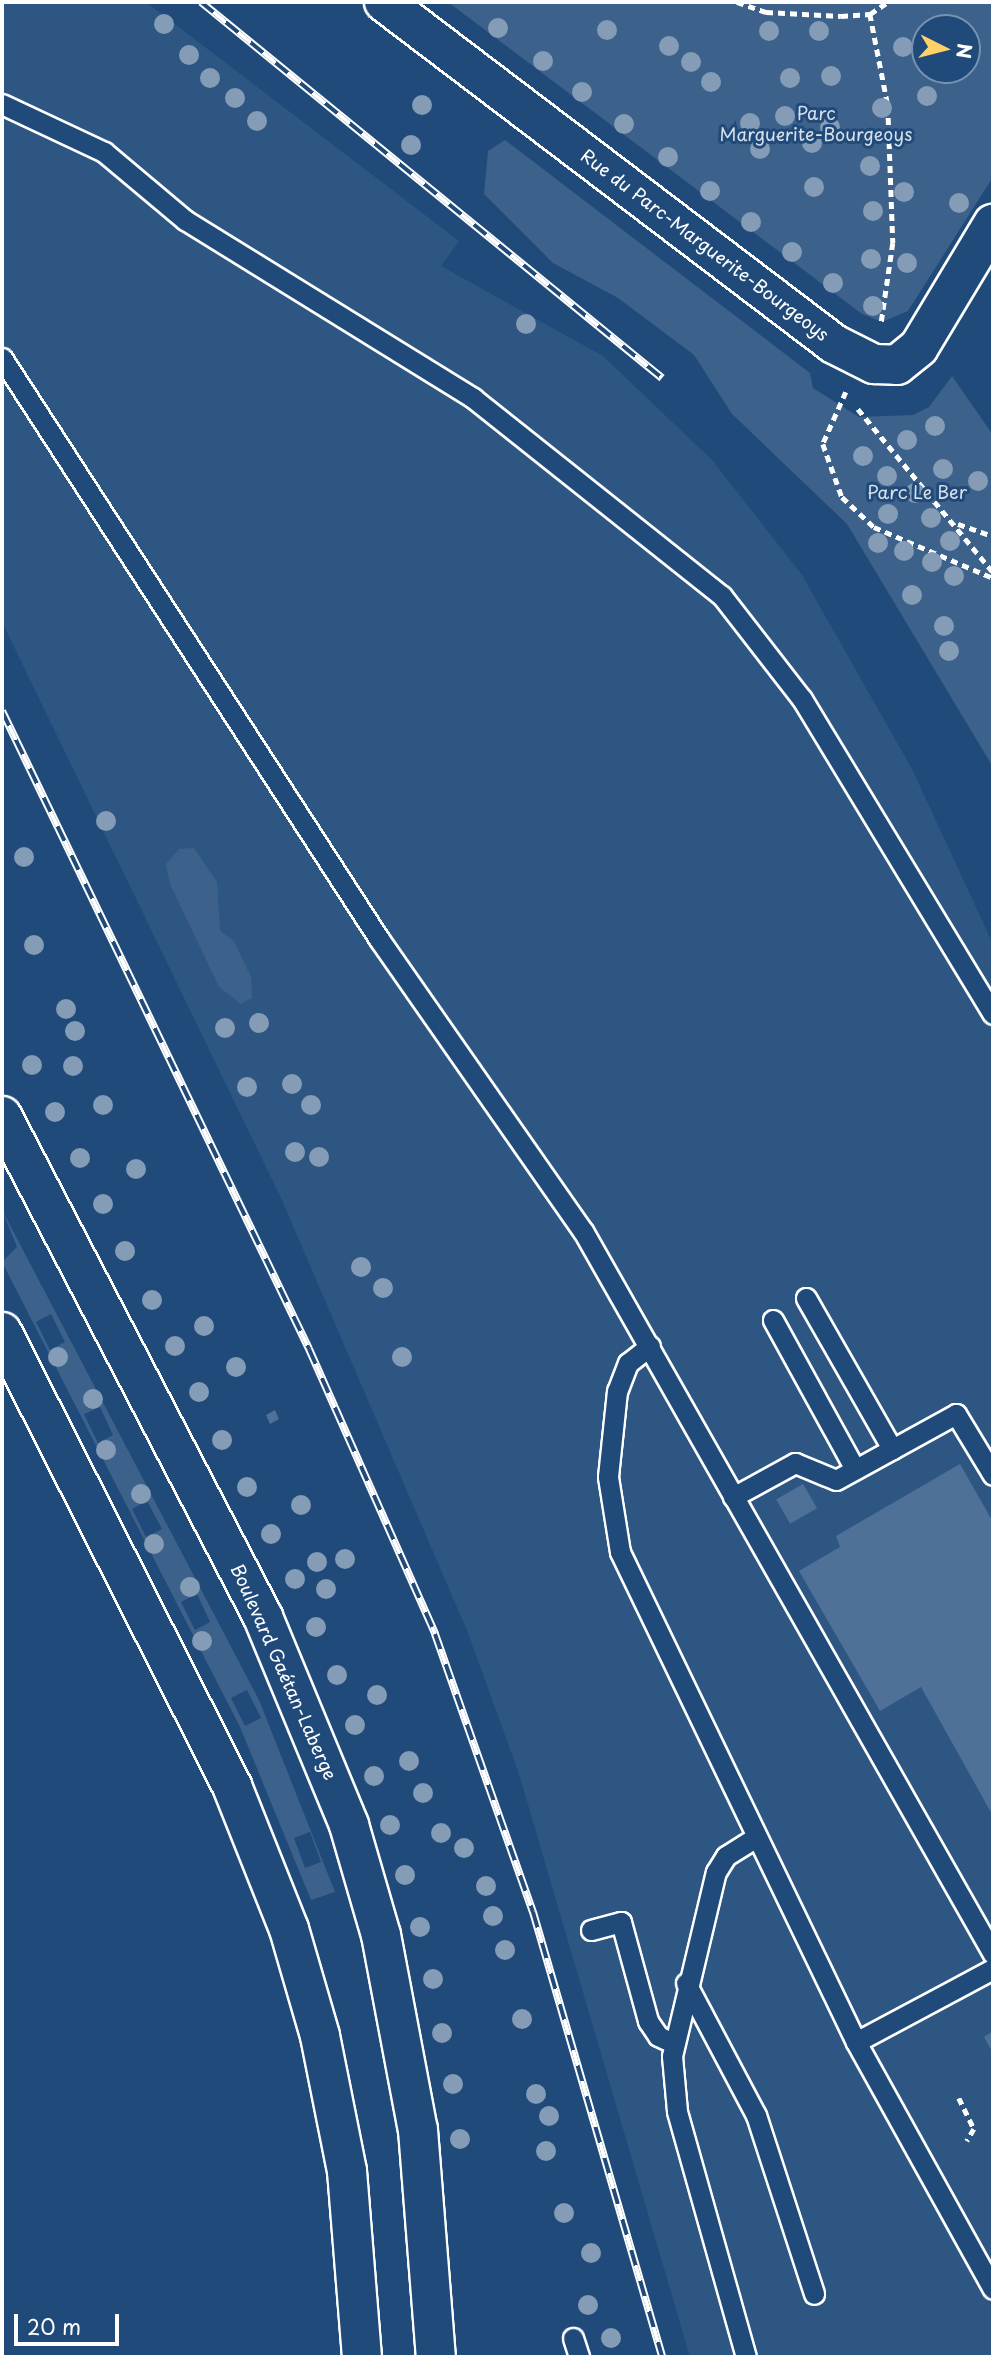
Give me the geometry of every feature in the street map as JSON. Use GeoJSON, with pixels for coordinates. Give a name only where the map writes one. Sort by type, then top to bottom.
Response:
{"type":"FeatureCollection","features":[{"type":"Feature","properties":{"kind":"main road","name":"Rue du Parc-Marguerite-Bourgeoys"},"geometry":{"type":"LineString","coordinates":[[384,2],[823,336],[874,364],[897,365],[919,347],[993,224]]}},
{"type":"Feature","properties":{"kind":"main road","name":"Boulevard Gaétan-Laberge"},"geometry":{"type":"LineString","coordinates":[[2,1116],[262,1617],[349,1825],[381,1936],[416,2117],[436,2357]]}},
{"type":"Feature","properties":{"kind":"main road"},"geometry":{"type":"LineString","coordinates":[[2,1332],[232,1786],[289,1929],[320,2036],[345,2158],[362,2357]]}},
{"type":"Feature","properties":{"kind":"lane"},"geometry":{"type":"LineString","coordinates":[[2,104],[104,152],[185,220],[473,398],[722,596],[802,699],[993,1014]]}},
{"type":"Feature","properties":{"kind":"lane"},"geometry":{"type":"LineString","coordinates":[[2,358],[379,939],[583,1231],[993,1954]]}},
{"type":"Feature","properties":{"kind":"lane"},"geometry":{"type":"LineString","coordinates":[[806,1298],[892,1449]]}},
{"type":"Feature","properties":{"kind":"lane"},"geometry":{"type":"LineString","coordinates":[[773,1320],[855,1469]]}},
{"type":"Feature","properties":{"kind":"lane"},"geometry":{"type":"LineString","coordinates":[[650,1346],[628,1363],[617,1391],[609,1455],[614,1531],[756,1837],[856,2042],[993,2289]]}},
{"type":"Feature","properties":{"kind":"lane"},"geometry":{"type":"LineString","coordinates":[[733,1497],[795,1463],[836,1480],[956,1414],[993,1475]]}},
{"type":"Feature","properties":{"kind":"lane"},"geometry":{"type":"LineString","coordinates":[[746,2357],[677,2111],[673,2043],[686,1983],[720,1863],[756,1837]]}},
{"type":"Feature","properties":{"kind":"lane"},"geometry":{"type":"LineString","coordinates":[[591,1930],[621,1922],[648,2021],[658,2036],[673,2043]]}},
{"type":"Feature","properties":{"kind":"lane"},"geometry":{"type":"LineString","coordinates":[[856,2042],[993,1969]]}},
{"type":"Feature","properties":{"kind":"lane"},"geometry":{"type":"LineString","coordinates":[[686,1983],[756,2115],[814,2294]]}},
{"type":"Feature","properties":{"kind":"lane"},"geometry":{"type":"LineString","coordinates":[[573,2338],[579,2357]]}},
{"type":"Feature","properties":{"kind":"path"},"geometry":{"type":"LineString","coordinates":[[737,2],[766,12],[870,14],[888,2]]}},
{"type":"Feature","properties":{"kind":"path"},"geometry":{"type":"LineString","coordinates":[[870,14],[888,106],[893,243],[881,326]]}},
{"type":"Feature","properties":{"kind":"path"},"geometry":{"type":"LineString","coordinates":[[842,400],[823,444],[842,497],[874,527],[993,578]]}},
{"type":"Feature","properties":{"kind":"path"},"geometry":{"type":"LineString","coordinates":[[858,409],[896,461],[956,523],[993,572]]}},
{"type":"Feature","properties":{"kind":"path"},"geometry":{"type":"LineString","coordinates":[[956,523],[993,536]]}},
{"type":"Feature","properties":{"kind":"path"},"geometry":{"type":"LineString","coordinates":[[959,2098],[974,2129],[967,2141]]}},
{"type":"Feature","properties":{"kind":"shaded area"},"geometry":{"type":"Polygon","coordinates":[[[2,2],[146,2],[459,241],[441,266],[603,356],[712,460],[802,575],[912,769],[993,944],[993,2357],[690,2357],[519,1774],[468,1633],[281,1198],[2,622],[2,2]]]}},
{"type":"Feature","properties":{"kind":"green space","name":"Parc Marguerite-Bourgeoys"},"geometry":{"type":"Polygon","coordinates":[[[448,2],[993,2],[993,177],[908,311],[882,322],[862,314],[448,2]]]}},
{"type":"Feature","properties":{"kind":"green space","name":"Parc Le Ber"},"geometry":{"type":"Polygon","coordinates":[[[505,140],[810,373],[813,388],[859,417],[913,415],[929,407],[952,376],[993,435],[993,767],[847,524],[732,414],[694,355],[618,298],[553,263],[484,194],[488,151],[505,140]]]}},
{"type":"Feature","properties":{"kind":"green space"},"geometry":{"type":"Polygon","coordinates":[[[194,848],[217,882],[220,931],[234,941],[251,977],[252,998],[241,1004],[219,987],[170,884],[166,864],[179,849],[194,848]]]}},
{"type":"Feature","properties":{"kind":"green space"},"geometry":{"type":"Polygon","coordinates":[[[2,1210],[259,1700],[335,1892],[311,1900],[240,1727],[2,1262],[17,1247],[2,1210]],[[51,1314],[36,1322],[50,1350],[65,1342],[51,1314]],[[100,1407],[84,1414],[98,1443],[113,1435],[100,1407]],[[147,1501],[132,1509],[146,1537],[162,1529],[147,1501]],[[197,1594],[181,1602],[195,1630],[210,1622],[197,1594]],[[247,1690],[231,1698],[245,1726],[261,1718],[247,1690]],[[310,1832],[294,1838],[305,1868],[321,1862],[310,1832]]]}},
{"type":"Feature","properties":{"kind":"building"},"geometry":{"type":"Polygon","coordinates":[[[275,1410],[279,1419],[270,1424],[266,1415],[275,1410]]]}},
{"type":"Feature","properties":{"kind":"building"},"geometry":{"type":"Polygon","coordinates":[[[960,1464],[993,1522],[993,1816],[921,1687],[880,1711],[799,1571],[840,1547],[836,1536],[960,1464]]]}},
{"type":"Feature","properties":{"kind":"building"},"geometry":{"type":"Polygon","coordinates":[[[803,1484],[817,1508],[790,1524],[776,1500],[803,1484]]]}},
{"type":"Feature","properties":{"kind":"building"},"geometry":{"type":"Polygon","coordinates":[[[993,2031],[993,2053],[984,2037],[993,2031]]]}},
{"type":"Feature","properties":{"kind":"railway"},"geometry":{"type":"LineString","coordinates":[[201,2],[662,378]]}},
{"type":"Feature","properties":{"kind":"railway"},"geometry":{"type":"LineString","coordinates":[[2,711],[309,1349],[435,1634],[533,1912],[662,2357]]}}]}
